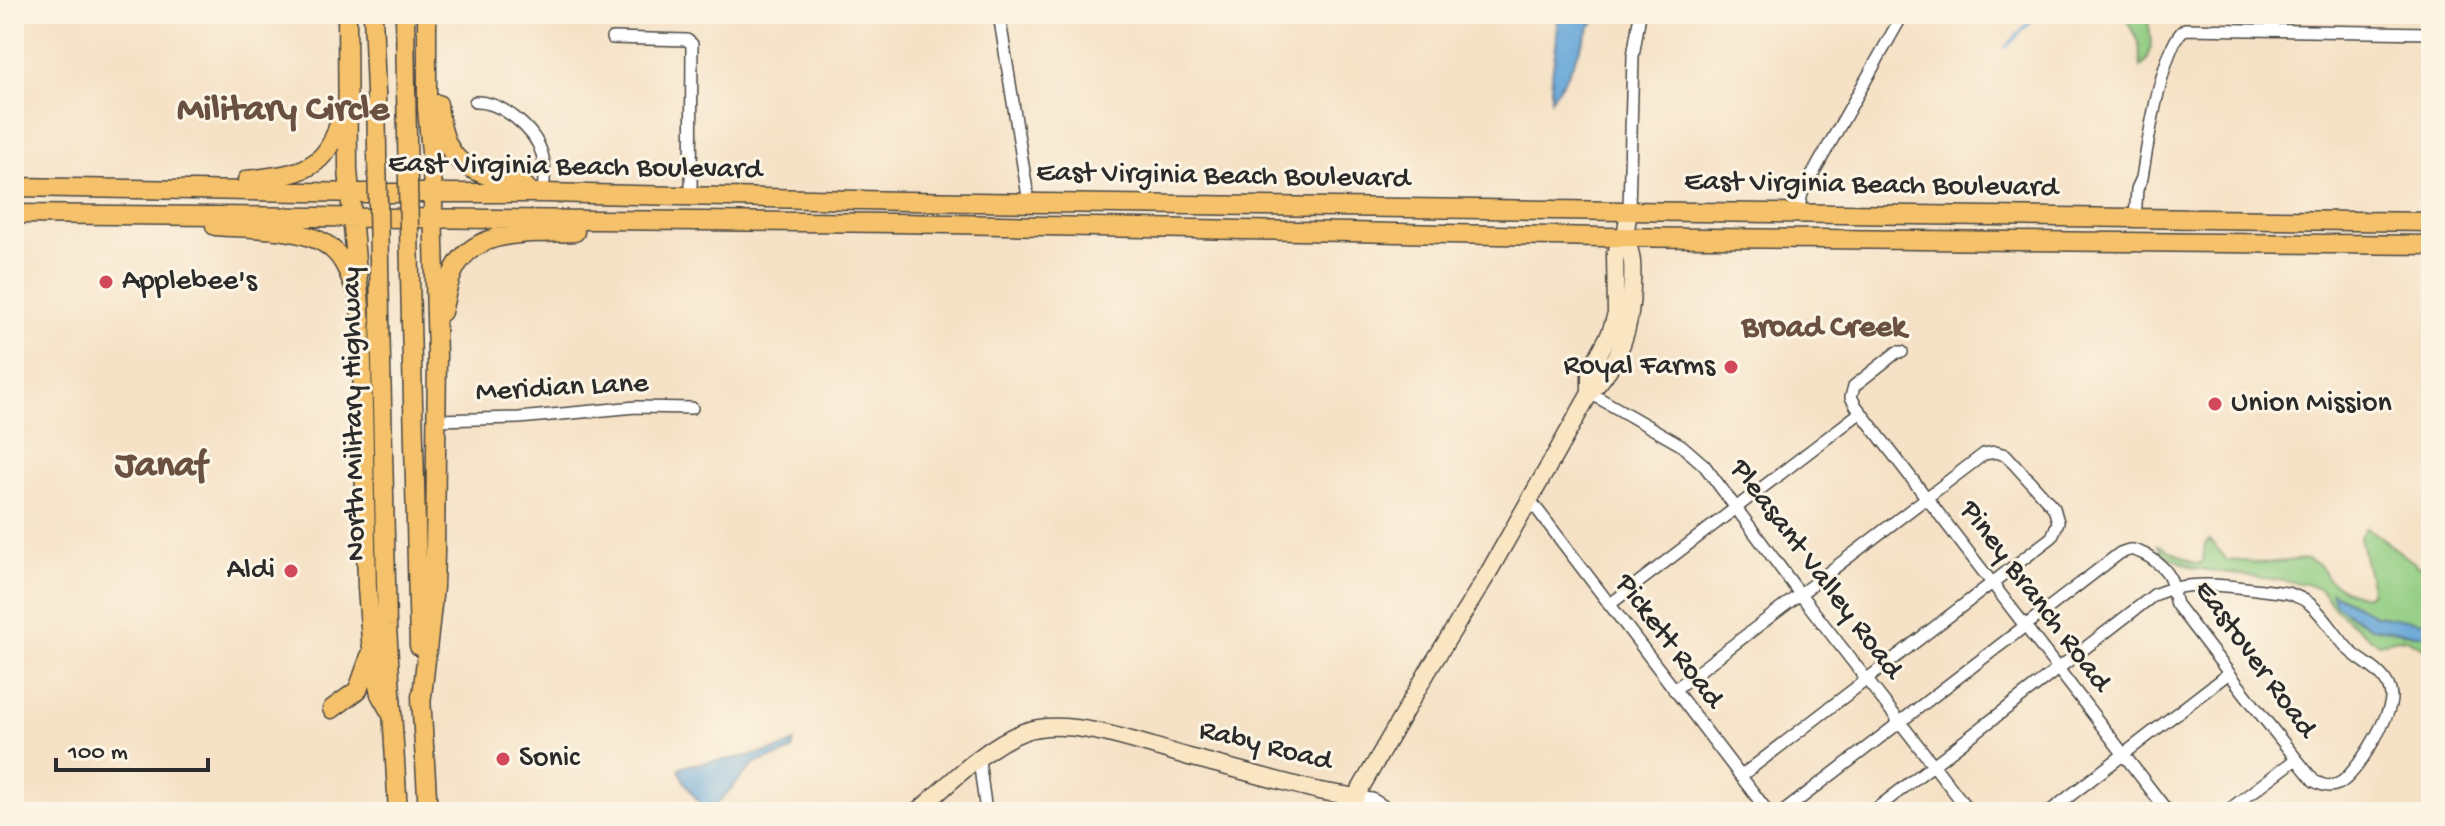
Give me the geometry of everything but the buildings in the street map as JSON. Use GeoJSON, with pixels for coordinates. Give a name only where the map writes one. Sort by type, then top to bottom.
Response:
{"type":"FeatureCollection","features":[{"type":"Feature","properties":{"kind":"main road"},"geometry":{"type":"LineString","coordinates":[[347,14],[350,192],[361,317],[366,576],[371,641],[380,694],[392,715]]}},
{"type":"Feature","properties":{"kind":"main road","name":"North Military Highway"},"geometry":{"type":"LineString","coordinates":[[373,14],[387,626],[398,812]]}},
{"type":"Feature","properties":{"kind":"main road","name":"North Military Highway"},"geometry":{"type":"LineString","coordinates":[[405,14],[421,705],[428,812]]}},
{"type":"Feature","properties":{"kind":"main road"},"geometry":{"type":"LineString","coordinates":[[429,14],[440,124],[449,149],[478,174],[543,193]]}},
{"type":"Feature","properties":{"kind":"main road"},"geometry":{"type":"LineString","coordinates":[[421,705],[434,587],[436,334],[433,193],[427,108],[429,14]]}},
{"type":"Feature","properties":{"kind":"main road"},"geometry":{"type":"LineString","coordinates":[[181,188],[275,177],[314,165],[337,133],[347,90]]}},
{"type":"Feature","properties":{"kind":"main road","name":"East Virginia Beach Boulevard"},"geometry":{"type":"LineString","coordinates":[[14,187],[2431,222]]}},
{"type":"Feature","properties":{"kind":"main road","name":"East Virginia Beach Boulevard"},"geometry":{"type":"LineString","coordinates":[[14,214],[2431,245]]}},
{"type":"Feature","properties":{"kind":"main road"},"geometry":{"type":"LineString","coordinates":[[105,214],[132,220],[289,232],[315,238],[331,247],[345,266],[361,317]]}},
{"type":"Feature","properties":{"kind":"main road"},"geometry":{"type":"LineString","coordinates":[[436,334],[456,266],[471,249],[483,242],[511,235],[584,231],[646,222]]}},
{"type":"Feature","properties":{"kind":"main road"},"geometry":{"type":"LineString","coordinates":[[332,709],[358,690],[368,666],[371,641]]}},
{"type":"Feature","properties":{"kind":"street"},"geometry":{"type":"LineString","coordinates":[[999,14],[1029,203]]}},
{"type":"Feature","properties":{"kind":"street"},"geometry":{"type":"LineString","coordinates":[[1629,210],[1633,56],[1640,14]]}},
{"type":"Feature","properties":{"kind":"street"},"geometry":{"type":"LineString","coordinates":[[1798,212],[1802,193],[1903,14]]}},
{"type":"Feature","properties":{"kind":"street"},"geometry":{"type":"LineString","coordinates":[[2135,219],[2137,189],[2142,178],[2156,100],[2175,39],[2185,29],[2431,33]]}},
{"type":"Feature","properties":{"kind":"street"},"geometry":{"type":"LineString","coordinates":[[612,38],[687,40],[692,44],[691,196]]}},
{"type":"Feature","properties":{"kind":"street"},"geometry":{"type":"LineString","coordinates":[[475,102],[504,109],[533,137],[543,157],[543,193]]}},
{"type":"Feature","properties":{"kind":"street","name":"Raby Road"},"geometry":{"type":"LineString","coordinates":[[917,812],[1013,736],[1026,730],[1057,726],[1076,728],[1319,791],[1356,797],[1590,393],[1590,371],[1610,333],[1616,314],[1615,254],[1625,237],[1629,210]]}},
{"type":"Feature","properties":{"kind":"street"},"geometry":{"type":"LineString","coordinates":[[1609,605],[1861,412],[1851,397],[1854,386],[1897,352],[1902,352]]}},
{"type":"Feature","properties":{"kind":"street","name":"Pleasant Valley Road"},"geometry":{"type":"LineString","coordinates":[[1590,393],[1681,445],[1696,457],[1970,812]]}},
{"type":"Feature","properties":{"kind":"street","name":"Meridian Lane"},"geometry":{"type":"LineString","coordinates":[[435,420],[519,418],[636,407],[692,408]]}},
{"type":"Feature","properties":{"kind":"street","name":"Piney Branch Road"},"geometry":{"type":"LineString","coordinates":[[1861,412],[2168,812]]}},
{"type":"Feature","properties":{"kind":"street"},"geometry":{"type":"LineString","coordinates":[[1674,690],[1989,452],[2002,453],[2054,508],[2058,522],[2052,537],[1741,776]]}},
{"type":"Feature","properties":{"kind":"street","name":"Pickett Road"},"geometry":{"type":"LineString","coordinates":[[1530,500],[1768,812]]}},
{"type":"Feature","properties":{"kind":"street","name":"Eastover Road"},"geometry":{"type":"LineString","coordinates":[[2025,626],[2120,553],[2133,550],[2163,567],[2169,574],[2172,587],[2176,604],[2314,781],[2335,786],[2346,779],[2387,718],[2391,696],[2385,679],[2354,654],[2315,609],[2298,596],[2197,585],[2172,587]]}},
{"type":"Feature","properties":{"kind":"street"},"geometry":{"type":"LineString","coordinates":[[1872,812],[2154,595],[2172,587]]}},
{"type":"Feature","properties":{"kind":"street"},"geometry":{"type":"LineString","coordinates":[[1783,812],[2025,626]]}},
{"type":"Feature","properties":{"kind":"street"},"geometry":{"type":"LineString","coordinates":[[2049,812],[2229,673]]}},
{"type":"Feature","properties":{"kind":"street"},"geometry":{"type":"LineString","coordinates":[[2226,812],[2296,759]]}},
{"type":"Feature","properties":{"kind":"street"},"geometry":{"type":"LineString","coordinates":[[979,760],[986,812]]}},
{"type":"Feature","properties":{"kind":"street"},"geometry":{"type":"LineString","coordinates":[[1347,812],[1356,797],[1372,799],[1393,812]]}},
{"type":"Feature","properties":{"kind":"green space"},"geometry":{"type":"Polygon","coordinates":[[[2126,14],[2147,14],[2150,49],[2141,67],[2139,42],[2126,14]]]}},
{"type":"Feature","properties":{"kind":"green space"},"geometry":{"type":"Polygon","coordinates":[[[2366,527],[2431,575],[2431,623],[2375,615],[2338,595],[2347,614],[2369,627],[2431,636],[2431,652],[2405,638],[2378,643],[2336,610],[2320,589],[2306,584],[2194,568],[2165,555],[2157,544],[2196,564],[2203,563],[2205,544],[2210,540],[2227,560],[2266,563],[2306,559],[2318,564],[2329,580],[2345,590],[2364,596],[2370,593],[2371,586],[2360,537],[2366,527]]]}},
{"type":"Feature","properties":{"kind":"water"},"geometry":{"type":"Polygon","coordinates":[[[1556,14],[1600,14],[1551,99],[1557,35],[1556,14]]]}},
{"type":"Feature","properties":{"kind":"water"},"geometry":{"type":"Polygon","coordinates":[[[2331,592],[2375,615],[2431,623],[2431,636],[2369,627],[2336,605],[2331,592]]]}},
{"type":"Feature","properties":{"kind":"water"},"geometry":{"type":"Polygon","coordinates":[[[794,742],[792,750],[785,754],[755,763],[714,807],[702,807],[679,769],[780,749],[794,742]]]}},
{"type":"Feature","properties":{"kind":"waterway"},"geometry":{"type":"LineString","coordinates":[[2006,47],[2038,14]]}},
{"type":"Feature","properties":{"kind":"place","name":"Applebee's"},"geometry":{"type":"Point","coordinates":[106,282]}},
{"type":"Feature","properties":{"kind":"place","name":"Royal Farms"},"geometry":{"type":"Point","coordinates":[1731,367]}},
{"type":"Feature","properties":{"kind":"place","name":"Union Mission"},"geometry":{"type":"Point","coordinates":[2215,404]}},
{"type":"Feature","properties":{"kind":"place","name":"Aldi"},"geometry":{"type":"Point","coordinates":[291,571]}},
{"type":"Feature","properties":{"kind":"place","name":"Sonic"},"geometry":{"type":"Point","coordinates":[503,759]}},
{"type":"Feature","properties":{"kind":"district","name":"Military Circle"},"geometry":{"type":"Point","coordinates":[283,111]}},
{"type":"Feature","properties":{"kind":"district","name":"Broad Creek"},"geometry":{"type":"Point","coordinates":[1824,329]}},
{"type":"Feature","properties":{"kind":"district","name":"Janaf"},"geometry":{"type":"Point","coordinates":[161,467]}}]}
